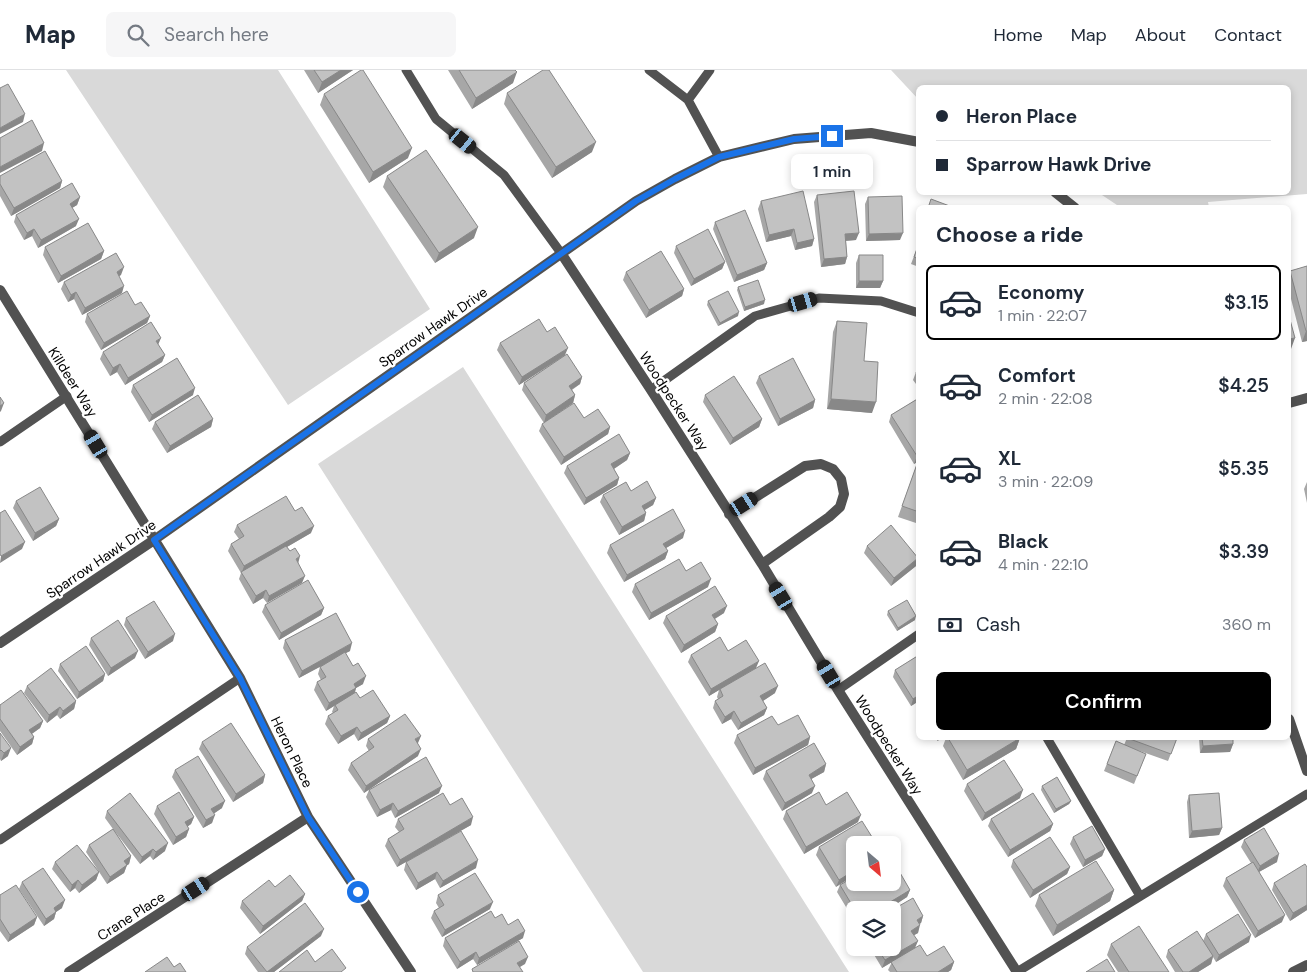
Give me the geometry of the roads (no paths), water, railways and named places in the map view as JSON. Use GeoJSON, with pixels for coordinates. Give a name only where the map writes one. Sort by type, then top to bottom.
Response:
{"type":"FeatureCollection","features":[{"type":"Feature","properties":{"kind":"street","name":"Sparrow Hawk Drive"},"geometry":{"type":"LineString","coordinates":[[0,643],[154,540],[636,201],[675,179],[719,157],[794,139],[871,133],[916,141]]}},
{"type":"Feature","properties":{"kind":"street"},"geometry":{"type":"LineString","coordinates":[[1059,195],[1071,205]]}},
{"type":"Feature","properties":{"kind":"street","name":"Woodpecker Way"},"geometry":{"type":"LineString","coordinates":[[561,253],[762,564],[838,690],[1017,972]]}},
{"type":"Feature","properties":{"kind":"street","name":"Killdeer Way"},"geometry":{"type":"LineString","coordinates":[[0,290],[154,540]]}},
{"type":"Feature","properties":{"kind":"street"},"geometry":{"type":"LineString","coordinates":[[1291,402],[1307,398]]}},
{"type":"Feature","properties":{"kind":"street"},"geometry":{"type":"LineString","coordinates":[[729,514],[805,466],[821,464],[833,469],[841,479],[844,494],[840,506],[829,517],[762,564]]}},
{"type":"Feature","properties":{"kind":"street","name":"Heron Place"},"geometry":{"type":"LineString","coordinates":[[154,540],[240,678],[308,817],[411,972]]}},
{"type":"Feature","properties":{"kind":"street"},"geometry":{"type":"LineString","coordinates":[[1291,725],[1307,771]]}},
{"type":"Feature","properties":{"kind":"street","name":"Crane Place"},"geometry":{"type":"LineString","coordinates":[[69,972],[308,817]]}},
{"type":"Feature","properties":{"kind":"street"},"geometry":{"type":"LineString","coordinates":[[1294,972],[1307,965]]}},
{"type":"Feature","properties":{"kind":"lane"},"geometry":{"type":"LineString","coordinates":[[406,70],[436,119],[504,175],[561,253]]}},
{"type":"Feature","properties":{"kind":"lane"},"geometry":{"type":"LineString","coordinates":[[649,70],[688,100],[719,157]]}},
{"type":"Feature","properties":{"kind":"lane"},"geometry":{"type":"LineString","coordinates":[[688,100],[710,70]]}},
{"type":"Feature","properties":{"kind":"lane"},"geometry":{"type":"LineString","coordinates":[[651,390],[755,316],[819,298],[881,301],[916,312]]}},
{"type":"Feature","properties":{"kind":"lane"},"geometry":{"type":"LineString","coordinates":[[0,442],[66,396]]}},
{"type":"Feature","properties":{"kind":"lane"},"geometry":{"type":"LineString","coordinates":[[838,690],[916,636]]}},
{"type":"Feature","properties":{"kind":"lane"},"geometry":{"type":"LineString","coordinates":[[0,840],[240,678]]}},
{"type":"Feature","properties":{"kind":"lane"},"geometry":{"type":"LineString","coordinates":[[1048,740],[1140,896]]}},
{"type":"Feature","properties":{"kind":"lane"},"geometry":{"type":"LineString","coordinates":[[1017,972],[1307,794]]}}]}
